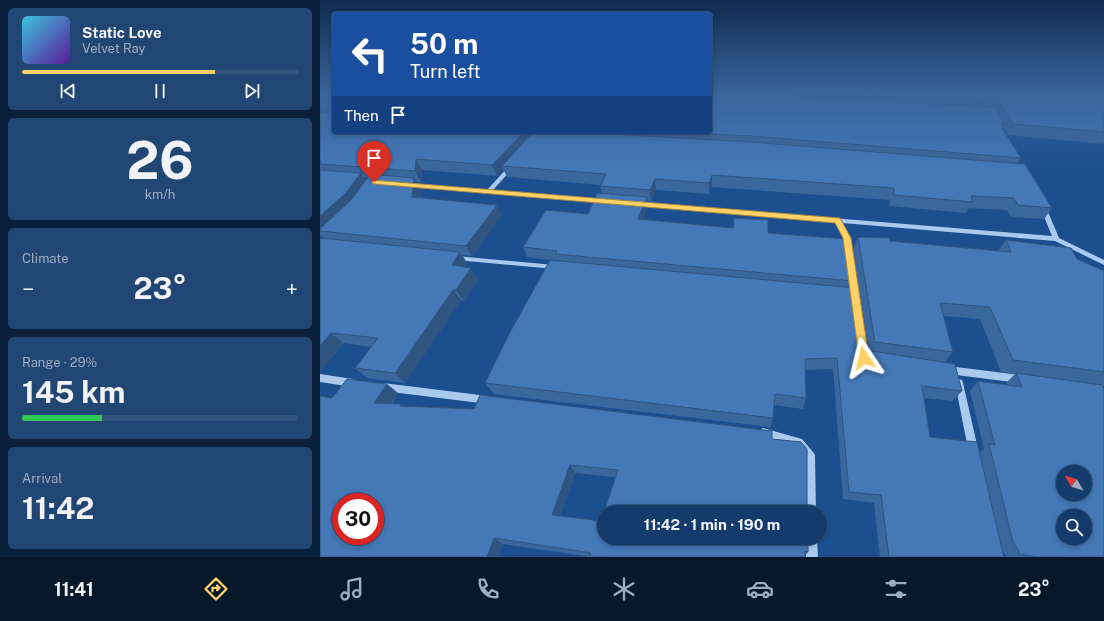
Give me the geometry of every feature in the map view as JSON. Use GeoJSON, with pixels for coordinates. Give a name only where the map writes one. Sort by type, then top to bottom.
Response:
{"type":"FeatureCollection","features":[{"type":"Feature","properties":{"kind":"street"},"geometry":{"type":"LineString","coordinates":[[488,192],[517,159]]}},
{"type":"Feature","properties":{"kind":"street"},"geometry":{"type":"LineString","coordinates":[[405,184],[607,202]]}},
{"type":"Feature","properties":{"kind":"street"},"geometry":{"type":"LineString","coordinates":[[1041,202],[1056,239]]}},
{"type":"Feature","properties":{"kind":"street"},"geometry":{"type":"LineString","coordinates":[[631,204],[1056,239],[1104,263]]}},
{"type":"Feature","properties":{"kind":"street"},"geometry":{"type":"LineString","coordinates":[[837,220],[847,238],[853,298]]}},
{"type":"Feature","properties":{"kind":"street"},"geometry":{"type":"LineString","coordinates":[[452,258],[563,268]]}},
{"type":"Feature","properties":{"kind":"street"},"geometry":{"type":"LineString","coordinates":[[942,369],[1026,380]]}},
{"type":"Feature","properties":{"kind":"street"},"geometry":{"type":"LineString","coordinates":[[956,371],[975,456]]}},
{"type":"Feature","properties":{"kind":"street"},"geometry":{"type":"LineString","coordinates":[[320,378],[359,384]]}},
{"type":"Feature","properties":{"kind":"street"},"geometry":{"type":"LineString","coordinates":[[375,386],[500,401]]}},
{"type":"Feature","properties":{"kind":"street"},"geometry":{"type":"LineString","coordinates":[[750,431],[773,434],[799,442],[810,455],[811,505]]}},
{"type":"Feature","properties":{"kind":"street"},"geometry":{"type":"LineString","coordinates":[[812,545],[812,557]]}},
{"type":"Feature","properties":{"kind":"building"},"geometry":{"type":"Polygon","coordinates":[[[320,118],[332,118],[332,134],[522,134],[492,165],[416,159],[415,171],[320,164],[320,118]]]}},
{"type":"Feature","properties":{"kind":"building"},"geometry":{"type":"Polygon","coordinates":[[[712,118],[1001,118],[1005,124],[1001,123],[1004,128],[1002,128],[1021,158],[710,134],[712,134],[712,118]]]}},
{"type":"Feature","properties":{"kind":"building"},"geometry":{"type":"Polygon","coordinates":[[[1010,118],[1104,118],[1104,132],[1014,124],[1010,118]]]}},
{"type":"Feature","properties":{"kind":"building"},"geometry":{"type":"Polygon","coordinates":[[[531,134],[610,134],[751,142],[1025,164],[1052,208],[1018,205],[1014,198],[971,196],[973,202],[894,195],[894,188],[712,175],[709,183],[655,179],[650,190],[600,186],[606,174],[502,166],[531,134]]]}},
{"type":"Feature","properties":{"kind":"building"},"geometry":{"type":"Polygon","coordinates":[[[320,170],[361,173],[345,194],[320,216],[320,170]]]}},
{"type":"Feature","properties":{"kind":"building"},"geometry":{"type":"Polygon","coordinates":[[[370,174],[414,178],[412,197],[497,205],[466,246],[320,231],[320,229],[352,199],[370,174]]]}},
{"type":"Feature","properties":{"kind":"building"},"geometry":{"type":"Polygon","coordinates":[[[597,193],[647,197],[638,219],[733,228],[734,218],[768,220],[768,233],[847,239],[853,281],[555,254],[557,251],[523,247],[546,210],[588,214],[597,193]]]}},
{"type":"Feature","properties":{"kind":"building"},"geometry":{"type":"Polygon","coordinates":[[[858,237],[889,238],[890,241],[1011,252],[1006,240],[1071,248],[1077,259],[1104,271],[1104,372],[1013,360],[990,307],[940,303],[953,352],[875,342],[858,237]]]}},
{"type":"Feature","properties":{"kind":"building"},"geometry":{"type":"Polygon","coordinates":[[[320,238],[460,252],[452,265],[471,268],[456,290],[453,290],[395,373],[355,368],[378,338],[331,333],[320,346],[320,238]]]}},
{"type":"Feature","properties":{"kind":"building"},"geometry":{"type":"Polygon","coordinates":[[[550,260],[855,288],[865,350],[955,364],[962,391],[922,386],[930,437],[977,442],[1004,557],[889,557],[881,495],[849,492],[837,358],[805,359],[806,398],[775,394],[773,418],[485,383],[509,334],[550,260]]]}},
{"type":"Feature","properties":{"kind":"building"},"geometry":{"type":"Polygon","coordinates":[[[1016,373],[1102,385],[1104,389],[1104,557],[1038,557],[1018,554],[1019,551],[1013,542],[989,444],[995,445],[978,381],[1022,387],[1016,373]]]}},
{"type":"Feature","properties":{"kind":"building"},"geometry":{"type":"Polygon","coordinates":[[[347,379],[387,384],[374,403],[401,404],[400,406],[474,409],[480,395],[772,431],[772,439],[801,442],[807,449],[807,505],[606,505],[618,470],[570,465],[552,515],[597,520],[597,545],[808,545],[808,552],[805,551],[805,557],[590,557],[591,553],[494,538],[487,557],[320,557],[320,396],[332,398],[347,379]]]}},
{"type":"Feature","properties":{"kind":"route"},"geometry":{"type":"LineString","coordinates":[[374,182],[837,220],[847,238],[864,358]]}}]}
